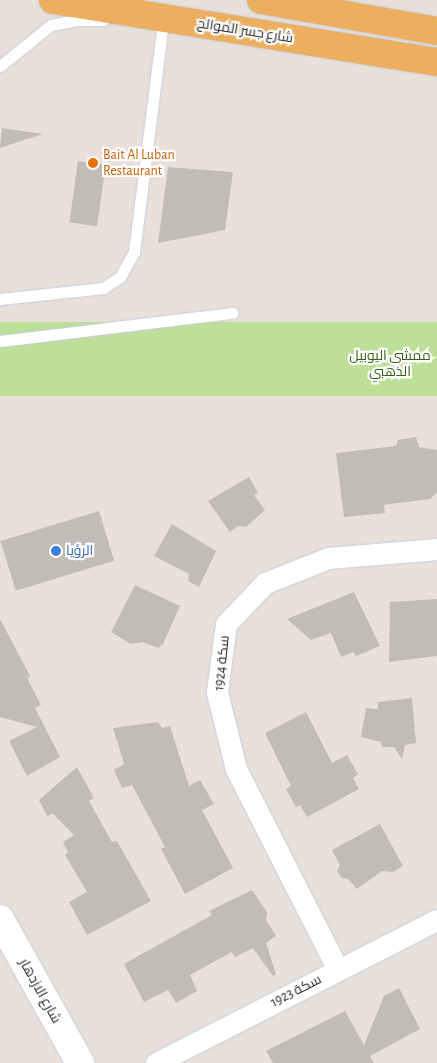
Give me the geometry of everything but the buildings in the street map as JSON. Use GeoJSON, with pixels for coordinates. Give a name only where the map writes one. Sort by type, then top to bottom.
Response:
{"type":"FeatureCollection","features":[{"type":"Feature","properties":{"kind":"main road","name":"شارع جسر الموالح"},"geometry":{"type":"LineString","coordinates":[[53,0],[437,62]]}},
{"type":"Feature","properties":{"kind":"main road"},"geometry":{"type":"LineString","coordinates":[[260,0],[437,31]]}},
{"type":"Feature","properties":{"kind":"street","name":"سكة 1924"},"geometry":{"type":"LineString","coordinates":[[338,970],[236,769],[217,692],[226,624],[265,583],[328,558],[437,549]]}},
{"type":"Feature","properties":{"kind":"street","name":"شارع الازدهار"},"geometry":{"type":"LineString","coordinates":[[0,918],[80,1063]]}},
{"type":"Feature","properties":{"kind":"street","name":"سكة 1923"},"geometry":{"type":"LineString","coordinates":[[156,1063],[437,920]]}},
{"type":"Feature","properties":{"kind":"lane"},"geometry":{"type":"LineString","coordinates":[[0,66],[51,25],[76,20],[110,20],[162,29],[210,34],[242,31]]}},
{"type":"Feature","properties":{"kind":"lane"},"geometry":{"type":"LineString","coordinates":[[0,298],[103,288],[120,277],[134,252],[162,29]]}},
{"type":"Feature","properties":{"kind":"lane"},"geometry":{"type":"LineString","coordinates":[[0,341],[232,313]]}},
{"type":"Feature","properties":{"kind":"green space","name":"ممشى اليوبيل الذهبي"},"geometry":{"type":"Polygon","coordinates":[[[0,322],[437,322],[437,396],[0,396],[0,322]]]}},
{"type":"Feature","properties":{"kind":"place","name":"Bait Al Luban Restaurant"},"geometry":{"type":"Point","coordinates":[93,163]}},
{"type":"Feature","properties":{"kind":"place","name":"الرؤيا"},"geometry":{"type":"Point","coordinates":[56,551]}}]}
